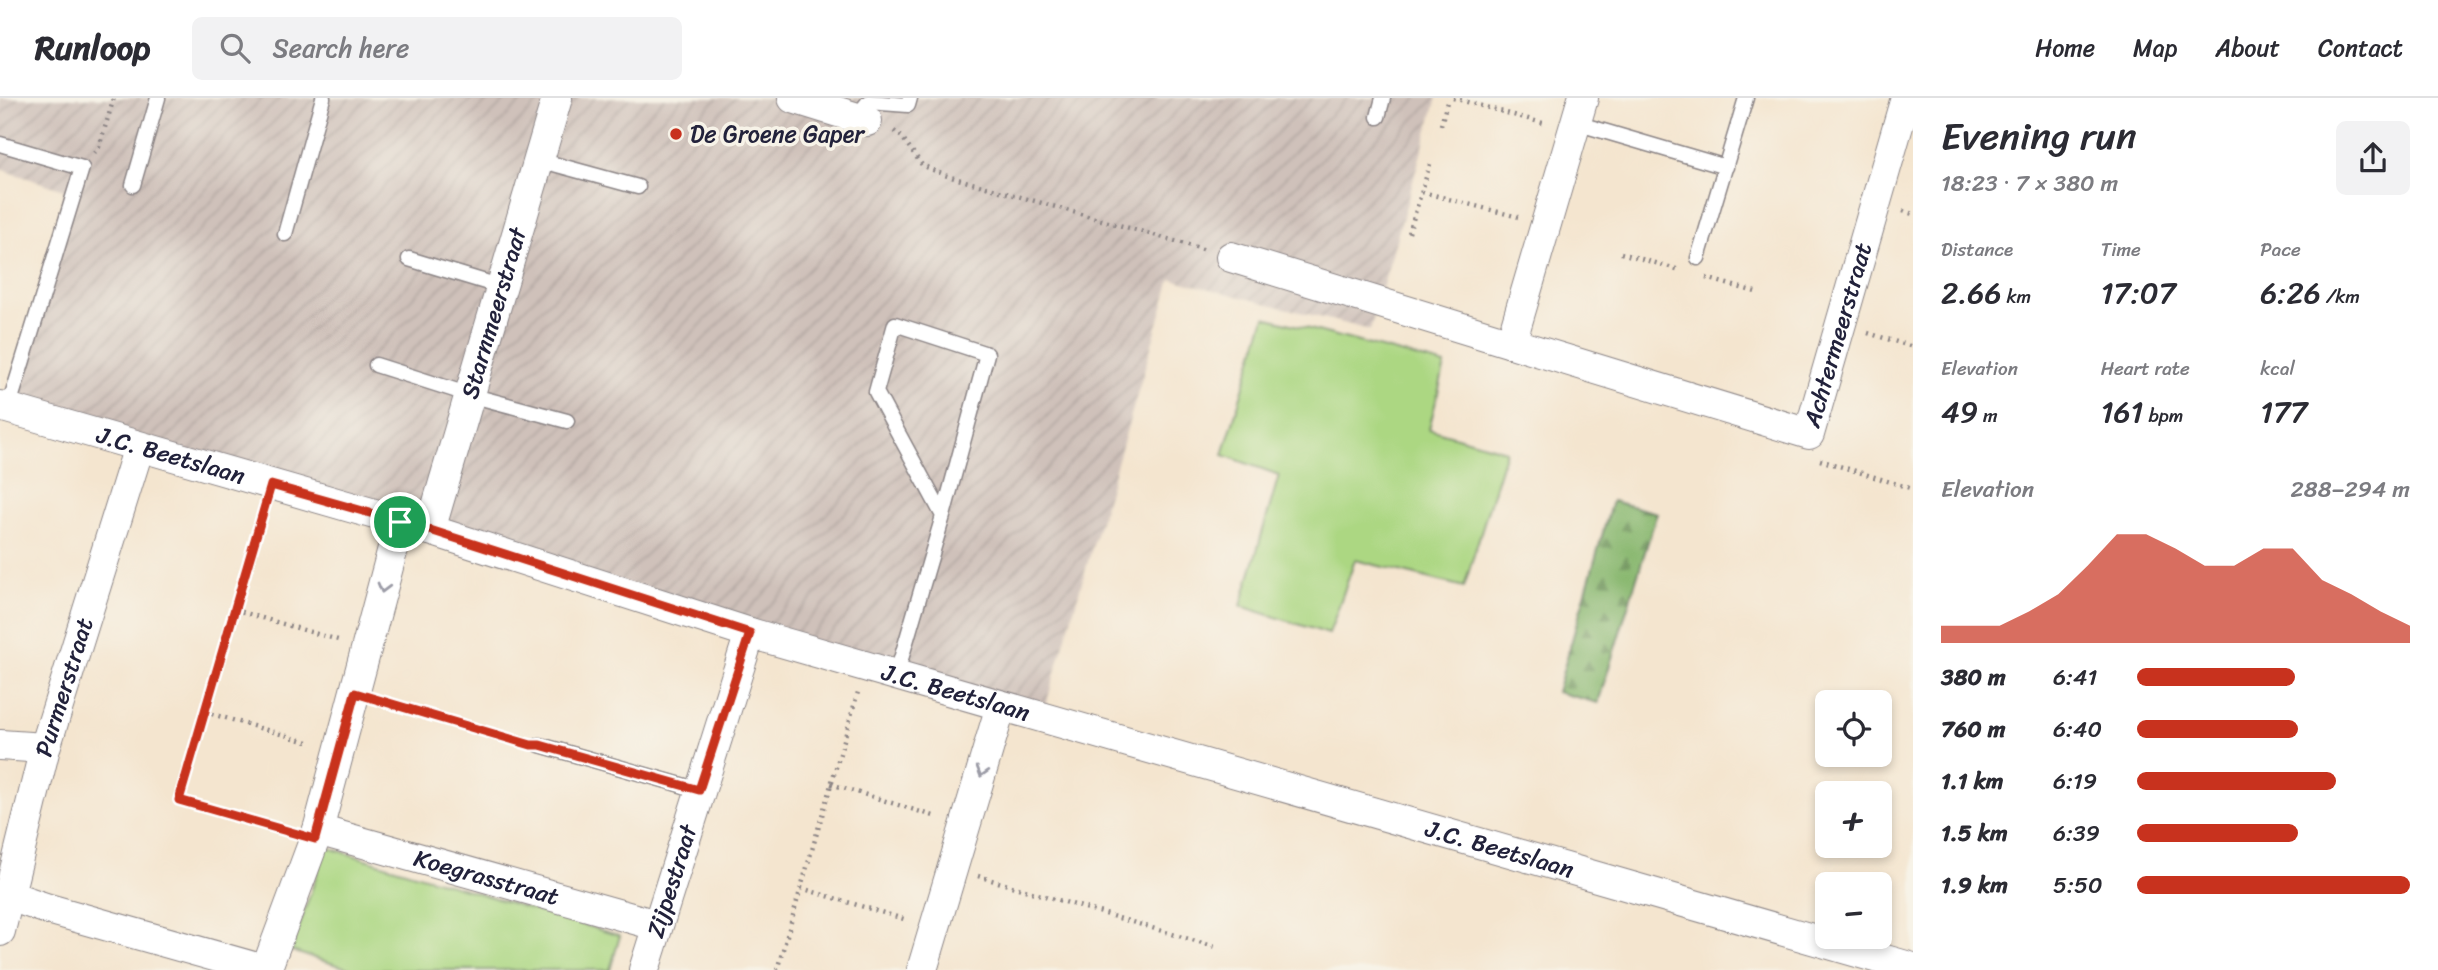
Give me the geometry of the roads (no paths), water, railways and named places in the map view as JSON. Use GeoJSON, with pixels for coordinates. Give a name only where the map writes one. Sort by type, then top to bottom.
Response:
{"type":"FeatureCollection","features":[{"type":"Feature","properties":{"kind":"street","name":"Starnmeerstraat"},"geometry":{"type":"LineString","coordinates":[[430,530],[557,98]]}},
{"type":"Feature","properties":{"kind":"street"},"geometry":{"type":"LineString","coordinates":[[793,98],[861,119]]}},
{"type":"Feature","properties":{"kind":"street","name":"Achtermeerstraat"},"geometry":{"type":"LineString","coordinates":[[1231,257],[1809,434],[1906,98]]}},
{"type":"Feature","properties":{"kind":"street"},"geometry":{"type":"LineString","coordinates":[[1511,343],[1577,118]]}},
{"type":"Feature","properties":{"kind":"street","name":"J.C. Beetslaan"},"geometry":{"type":"LineString","coordinates":[[4,407],[430,530],[750,633],[896,676],[1913,968]]}},
{"type":"Feature","properties":{"kind":"street","name":"Purmerstraat"},"geometry":{"type":"LineString","coordinates":[[0,931],[45,748],[139,447]]}},
{"type":"Feature","properties":{"kind":"street"},"geometry":{"type":"LineString","coordinates":[[9,896],[265,970],[316,834],[400,522]]}},
{"type":"Feature","properties":{"kind":"street","name":"Zijpestraat"},"geometry":{"type":"LineString","coordinates":[[643,970],[750,633]]}},
{"type":"Feature","properties":{"kind":"street"},"geometry":{"type":"LineString","coordinates":[[922,970],[1001,706]]}},
{"type":"Feature","properties":{"kind":"street"},"geometry":{"type":"LineString","coordinates":[[0,745],[45,748]]}},
{"type":"Feature","properties":{"kind":"street","name":"Koegrasstraat"},"geometry":{"type":"LineString","coordinates":[[316,834],[656,925]]}},
{"type":"Feature","properties":{"kind":"lane"},"geometry":{"type":"LineString","coordinates":[[133,185],[158,98]]}},
{"type":"Feature","properties":{"kind":"lane"},"geometry":{"type":"LineString","coordinates":[[285,234],[323,98]]}},
{"type":"Feature","properties":{"kind":"lane"},"geometry":{"type":"LineString","coordinates":[[861,119],[869,102],[908,105],[910,98]]}},
{"type":"Feature","properties":{"kind":"lane"},"geometry":{"type":"LineString","coordinates":[[1378,117],[1383,98]]}},
{"type":"Feature","properties":{"kind":"lane"},"geometry":{"type":"LineString","coordinates":[[1698,258],[1746,98]]}},
{"type":"Feature","properties":{"kind":"lane"},"geometry":{"type":"LineString","coordinates":[[1577,118],[1726,167]]}},
{"type":"Feature","properties":{"kind":"lane"},"geometry":{"type":"LineString","coordinates":[[0,144],[82,168],[4,407]]}},
{"type":"Feature","properties":{"kind":"lane"},"geometry":{"type":"LineString","coordinates":[[540,160],[638,187]]}},
{"type":"Feature","properties":{"kind":"lane"},"geometry":{"type":"LineString","coordinates":[[409,259],[502,287]]}},
{"type":"Feature","properties":{"kind":"lane"},"geometry":{"type":"LineString","coordinates":[[896,676],[943,516],[987,354],[895,324],[876,392],[943,516]]}},
{"type":"Feature","properties":{"kind":"lane"},"geometry":{"type":"LineString","coordinates":[[376,365],[470,395],[567,421]]}},
{"type":"Feature","properties":{"kind":"lane"},"geometry":{"type":"LineString","coordinates":[[540,745],[699,790]]}},
{"type":"Feature","properties":{"kind":"place","name":"De Groene Gaper"},"geometry":{"type":"Point","coordinates":[676,134]}}]}
